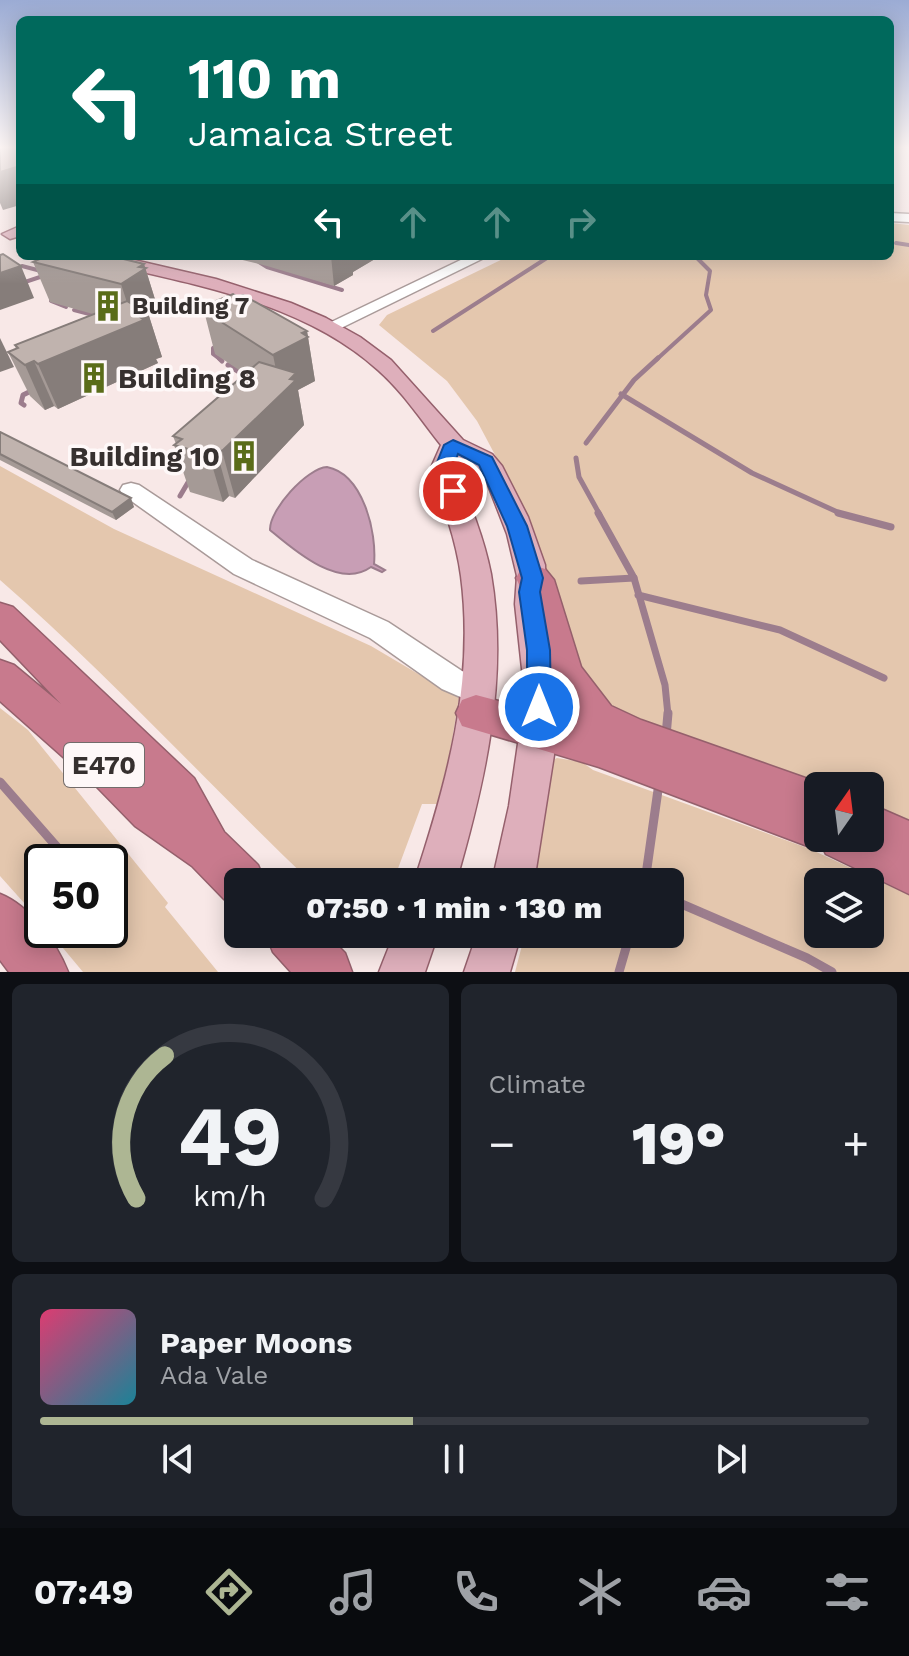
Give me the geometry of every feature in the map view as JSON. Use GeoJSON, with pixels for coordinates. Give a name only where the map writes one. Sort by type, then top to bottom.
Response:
{"type":"FeatureCollection","features":[{"type":"Feature","properties":{"kind":"highway"},"geometry":{"type":"LineString","coordinates":[[533,578],[542,590],[554,648],[565,677],[602,736]]}},
{"type":"Feature","properties":{"kind":"highway"},"geometry":{"type":"LineString","coordinates":[[0,617],[178,793],[225,866]]}},
{"type":"Feature","properties":{"kind":"highway","name":"E470"},"geometry":{"type":"LineString","coordinates":[[0,677],[112,772],[151,810],[225,866]]}},
{"type":"Feature","properties":{"kind":"highway"},"geometry":{"type":"LineString","coordinates":[[478,702],[537,729],[602,736],[762,794],[804,802]]}},
{"type":"Feature","properties":{"kind":"highway"},"geometry":{"type":"LineString","coordinates":[[762,794],[804,819]]}},
{"type":"Feature","properties":{"kind":"highway"},"geometry":{"type":"LineString","coordinates":[[884,833],[909,845]]}},
{"type":"Feature","properties":{"kind":"highway"},"geometry":{"type":"LineString","coordinates":[[871,852],[909,870]]}},
{"type":"Feature","properties":{"kind":"highway"},"geometry":{"type":"LineString","coordinates":[[0,919],[42,972]]}},
{"type":"Feature","properties":{"kind":"highway"},"geometry":{"type":"LineString","coordinates":[[304,948],[326,972]]}},
{"type":"Feature","properties":{"kind":"main road"},"geometry":{"type":"LineString","coordinates":[[112,260],[264,300],[329,327],[367,351],[405,383],[430,411],[453,445],[486,461],[517,526],[533,578],[529,592],[540,676],[537,729],[530,798],[516,868]]}},
{"type":"Feature","properties":{"kind":"main road"},"geometry":{"type":"LineString","coordinates":[[171,260],[183,263],[193,280]]}},
{"type":"Feature","properties":{"kind":"main road"},"geometry":{"type":"LineString","coordinates":[[439,868],[458,807],[478,702],[482,627],[478,574],[461,510],[443,470],[453,445]]}},
{"type":"Feature","properties":{"kind":"main road"},"geometry":{"type":"LineString","coordinates":[[402,972],[411,948]]}},
{"type":"Feature","properties":{"kind":"main road"},"geometry":{"type":"LineString","coordinates":[[487,972],[495,948]]}},
{"type":"Feature","properties":{"kind":"street"},"geometry":{"type":"LineString","coordinates":[[329,327],[472,260]]}},
{"type":"Feature","properties":{"kind":"street"},"geometry":{"type":"LineString","coordinates":[[131,490],[243,567],[379,630],[452,680],[478,702]]}},
{"type":"Feature","properties":{"kind":"shaded area"},"geometry":{"type":"Polygon","coordinates":[[[894,223],[909,225],[909,822],[884,811],[884,772],[804,772],[804,779],[609,710],[586,691],[511,485],[477,421],[447,381],[379,325],[387,315],[501,260],[894,260],[894,223]]]}},
{"type":"Feature","properties":{"kind":"shaded area"},"geometry":{"type":"Polygon","coordinates":[[[0,466],[114,529],[371,646],[459,698],[437,804],[422,804],[398,868],[297,868],[80,653],[0,580],[0,466]]]}},
{"type":"Feature","properties":{"kind":"shaded area"},"geometry":{"type":"Polygon","coordinates":[[[327,467],[339,472],[358,492],[370,521],[374,564],[385,570],[382,572],[371,567],[358,573],[331,571],[304,557],[270,530],[276,512],[291,491],[310,474],[327,467]]]}},
{"type":"Feature","properties":{"kind":"shaded area"},"geometry":{"type":"Polygon","coordinates":[[[0,708],[28,730],[120,844],[24,844],[24,903],[0,876],[0,708]]]}},
{"type":"Feature","properties":{"kind":"shaded area"},"geometry":{"type":"Polygon","coordinates":[[[552,760],[582,762],[593,770],[804,847],[804,852],[816,852],[851,868],[804,868],[804,948],[884,948],[884,883],[909,895],[909,972],[515,972],[521,948],[684,948],[684,868],[537,868],[552,760]]]}},
{"type":"Feature","properties":{"kind":"shaded area"},"geometry":{"type":"Polygon","coordinates":[[[128,854],[168,903],[165,907],[218,972],[83,972],[63,948],[128,948],[128,854]]]}},
{"type":"Feature","properties":{"kind":"building"},"geometry":{"type":"Polygon","coordinates":[[[0,255],[21,266],[0,273],[0,255]]]}},
{"type":"Feature","properties":{"kind":"building"},"geometry":{"type":"Polygon","coordinates":[[[128,260],[144,264],[139,267],[146,268],[121,284],[33,262],[128,260]]]}},
{"type":"Feature","properties":{"kind":"building"},"geometry":{"type":"Polygon","coordinates":[[[233,294],[238,297],[243,295],[307,331],[302,333],[308,337],[273,355],[204,311],[211,308],[206,305],[233,294]]]}},
{"type":"Feature","properties":{"kind":"building"},"geometry":{"type":"Polygon","coordinates":[[[127,301],[148,314],[140,317],[144,320],[38,364],[34,361],[25,365],[8,352],[18,348],[15,345],[127,301]]]}},
{"type":"Feature","properties":{"kind":"building"},"geometry":{"type":"Polygon","coordinates":[[[259,362],[296,373],[290,379],[296,380],[222,451],[216,449],[209,455],[174,445],[182,439],[173,436],[259,362]]]}},
{"type":"Feature","properties":{"kind":"building"},"geometry":{"type":"Polygon","coordinates":[[[0,432],[131,498],[112,512],[0,454],[0,432]]]}},
{"type":"Feature","properties":{"kind":"waterway"},"geometry":{"type":"LineString","coordinates":[[896,243],[909,245]]}},
{"type":"Feature","properties":{"kind":"waterway"},"geometry":{"type":"LineString","coordinates":[[260,260],[267,267],[342,290]]}},
{"type":"Feature","properties":{"kind":"waterway"},"geometry":{"type":"LineString","coordinates":[[433,331],[544,260]]}},
{"type":"Feature","properties":{"kind":"waterway"},"geometry":{"type":"LineString","coordinates":[[656,360],[711,310],[706,295],[710,271],[699,260]]}},
{"type":"Feature","properties":{"kind":"waterway"},"geometry":{"type":"LineString","coordinates":[[22,266],[41,271]]}},
{"type":"Feature","properties":{"kind":"waterway"},"geometry":{"type":"LineString","coordinates":[[22,283],[46,275]]}},
{"type":"Feature","properties":{"kind":"waterway"},"geometry":{"type":"LineString","coordinates":[[51,301],[66,307]]}},
{"type":"Feature","properties":{"kind":"waterway"},"geometry":{"type":"LineString","coordinates":[[74,310],[97,316]]}},
{"type":"Feature","properties":{"kind":"waterway"},"geometry":{"type":"LineString","coordinates":[[220,344],[213,348],[213,354],[221,360]]}},
{"type":"Feature","properties":{"kind":"waterway"},"geometry":{"type":"LineString","coordinates":[[623,395],[658,358]]}},
{"type":"Feature","properties":{"kind":"waterway"},"geometry":{"type":"LineString","coordinates":[[228,365],[249,378]]}},
{"type":"Feature","properties":{"kind":"waterway"},"geometry":{"type":"LineString","coordinates":[[24,405],[21,403],[23,395],[35,389]]}},
{"type":"Feature","properties":{"kind":"waterway"},"geometry":{"type":"LineString","coordinates":[[586,443],[623,395]]}},
{"type":"Feature","properties":{"kind":"waterway"},"geometry":{"type":"LineString","coordinates":[[623,395],[752,473],[842,514]]}},
{"type":"Feature","properties":{"kind":"waterway"},"geometry":{"type":"LineString","coordinates":[[576,458],[579,477],[600,515]]}},
{"type":"Feature","properties":{"kind":"waterway"},"geometry":{"type":"LineString","coordinates":[[180,496],[190,479]]}},
{"type":"Feature","properties":{"kind":"waterway"},"geometry":{"type":"LineString","coordinates":[[598,513],[634,578]]}},
{"type":"Feature","properties":{"kind":"waterway"},"geometry":{"type":"LineString","coordinates":[[842,514],[891,527]]}},
{"type":"Feature","properties":{"kind":"waterway"},"geometry":{"type":"LineString","coordinates":[[581,581],[634,578]]}},
{"type":"Feature","properties":{"kind":"waterway"},"geometry":{"type":"LineString","coordinates":[[634,578],[639,595]]}},
{"type":"Feature","properties":{"kind":"waterway"},"geometry":{"type":"LineString","coordinates":[[639,595],[780,630],[884,678]]}},
{"type":"Feature","properties":{"kind":"waterway"},"geometry":{"type":"LineString","coordinates":[[639,595],[665,685],[668,714]]}},
{"type":"Feature","properties":{"kind":"waterway"},"geometry":{"type":"LineString","coordinates":[[666,736],[668,714]]}},
{"type":"Feature","properties":{"kind":"waterway"},"geometry":{"type":"LineString","coordinates":[[0,782],[54,844]]}},
{"type":"Feature","properties":{"kind":"waterway"},"geometry":{"type":"LineString","coordinates":[[647,868],[659,783]]}},
{"type":"Feature","properties":{"kind":"waterway"},"geometry":{"type":"LineString","coordinates":[[684,905],[807,958],[832,972]]}},
{"type":"Feature","properties":{"kind":"waterway"},"geometry":{"type":"LineString","coordinates":[[619,972],[626,948]]}},
{"type":"Feature","properties":{"kind":"place","name":"Building 7"},"geometry":{"type":"Point","coordinates":[108,306]}},
{"type":"Feature","properties":{"kind":"place","name":"Building 8"},"geometry":{"type":"Point","coordinates":[94,378]}},
{"type":"Feature","properties":{"kind":"place","name":"Building 10"},"geometry":{"type":"Point","coordinates":[244,456]}},
{"type":"Feature","properties":{"kind":"route"},"geometry":{"type":"LineString","coordinates":[[453,491],[443,470],[453,445],[486,461],[517,526],[533,578],[529,592],[538,650],[539,707]]}}]}
